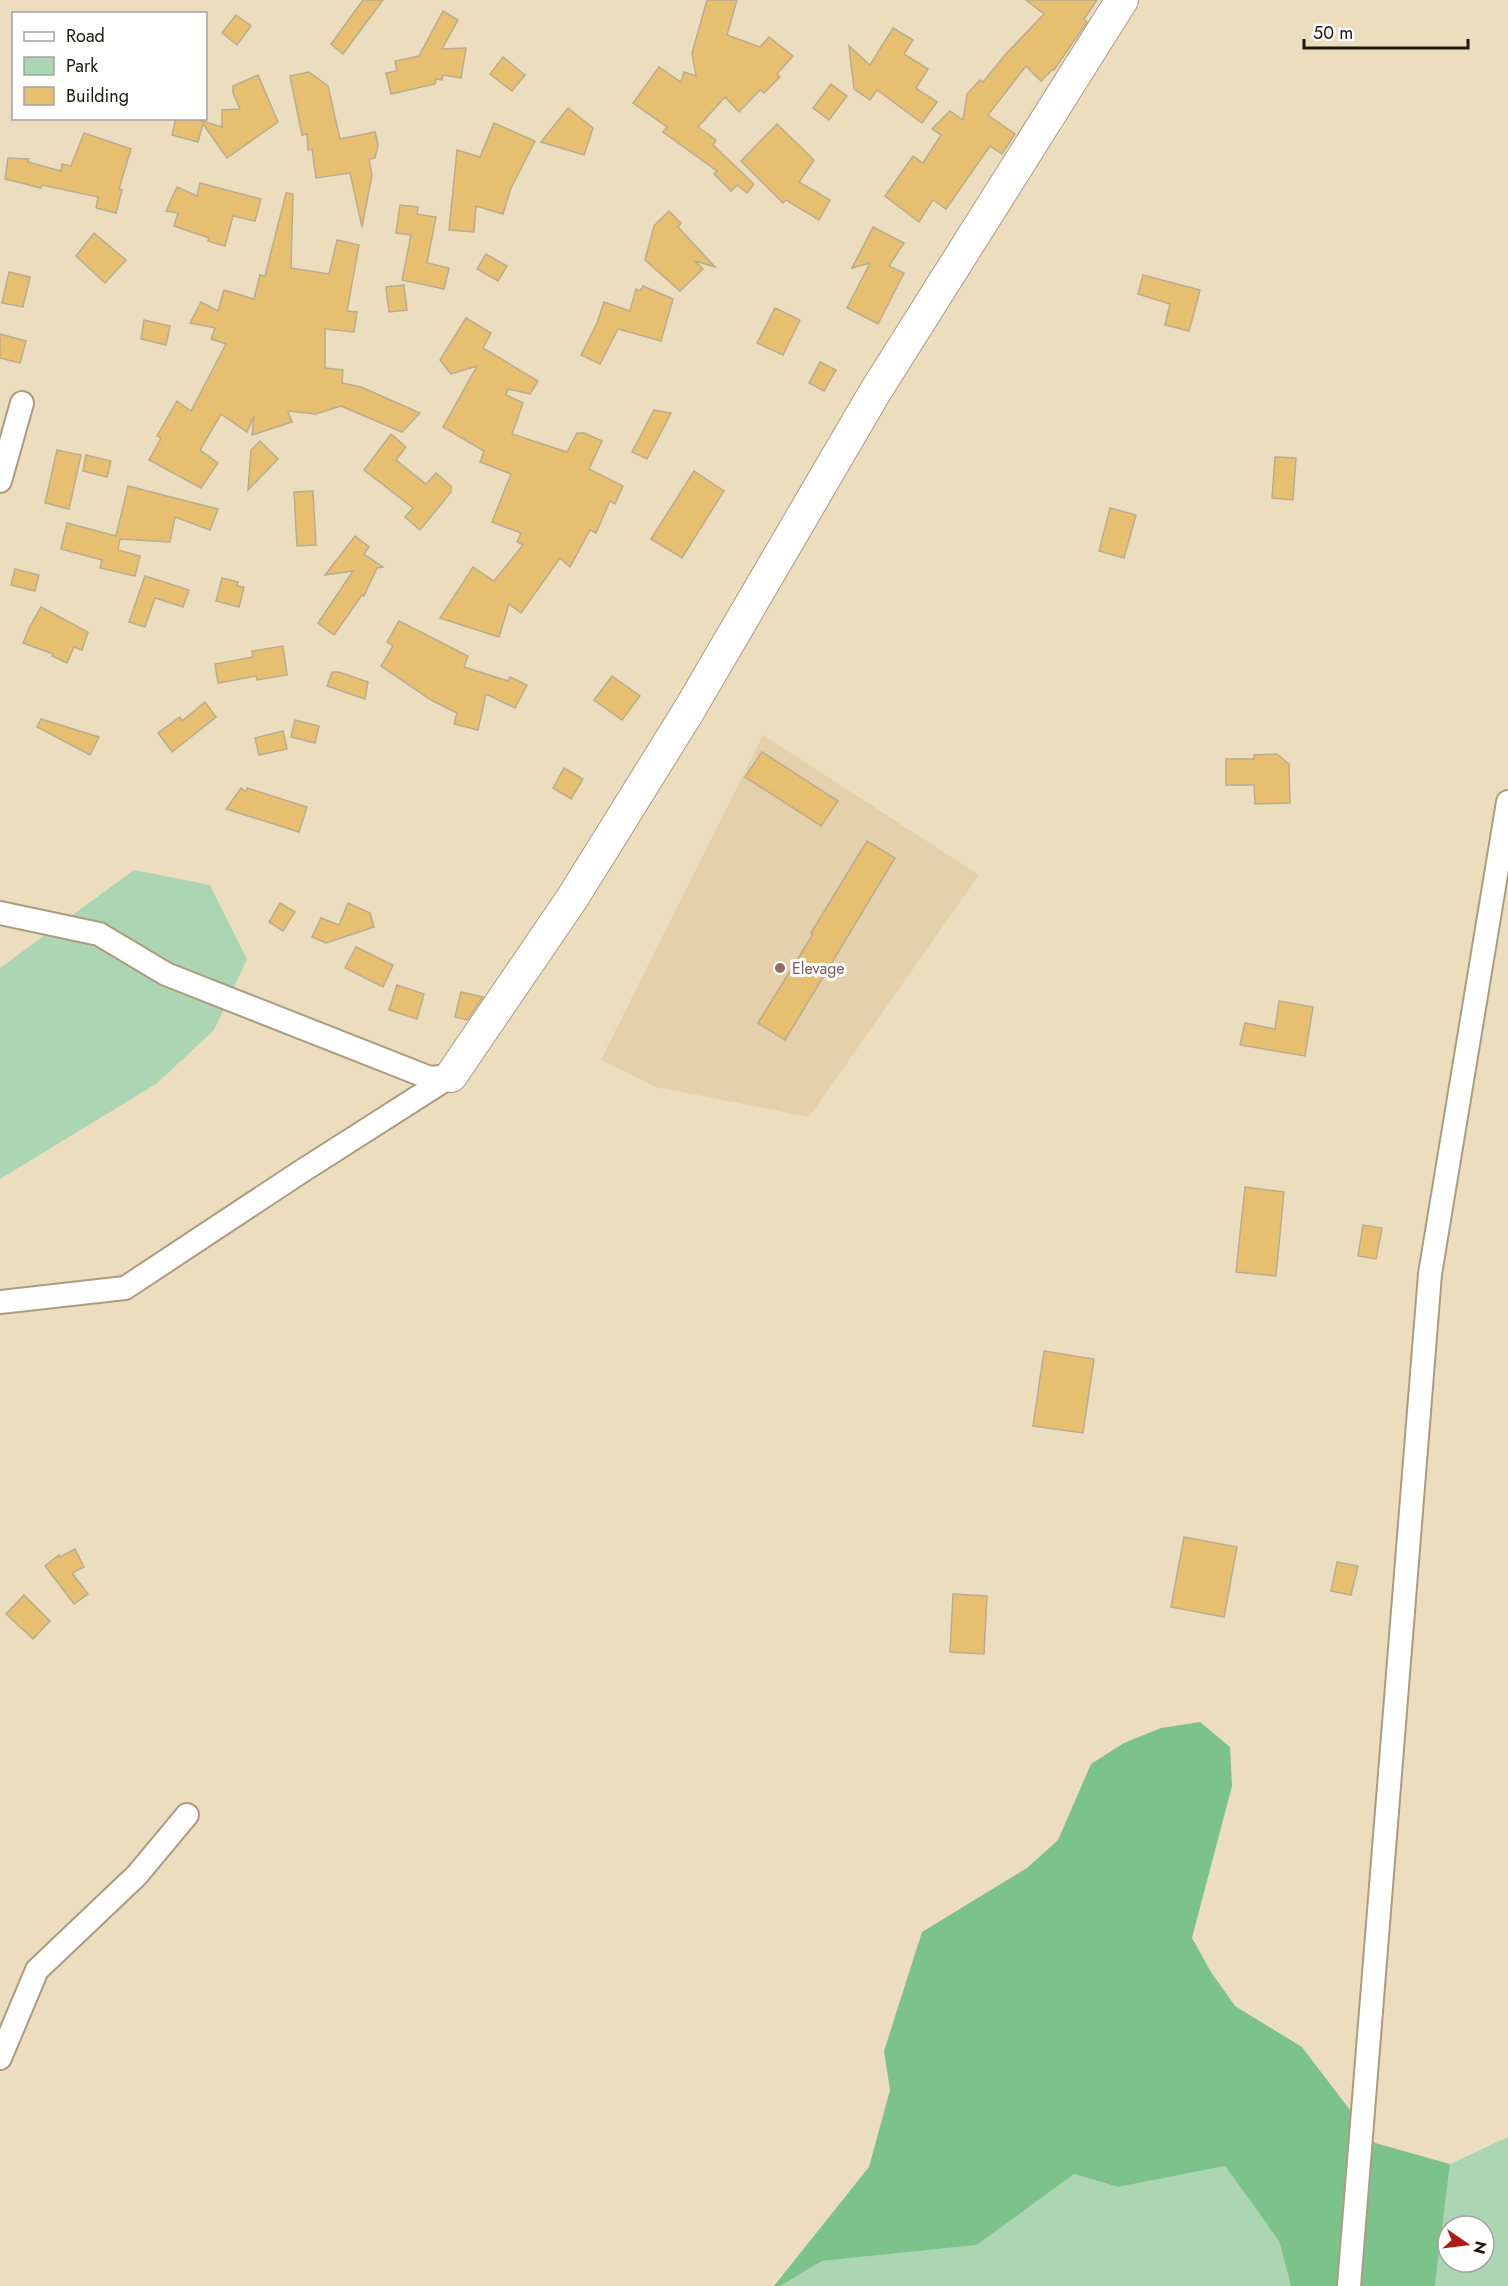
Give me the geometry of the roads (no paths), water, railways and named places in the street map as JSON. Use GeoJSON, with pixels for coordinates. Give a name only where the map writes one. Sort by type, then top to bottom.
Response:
{"type":"FeatureCollection","features":[{"type":"Feature","properties":{"kind":"street"},"geometry":{"type":"LineString","coordinates":[[0,1302],[125,1288],[298,1173],[451,1076],[573,897],[687,712],[875,392],[1122,0]]}},
{"type":"Feature","properties":{"kind":"street"},"geometry":{"type":"LineString","coordinates":[[0,481],[22,403]]}},
{"type":"Feature","properties":{"kind":"street"},"geometry":{"type":"LineString","coordinates":[[1349,2286],[1430,1274],[1508,802]]}},
{"type":"Feature","properties":{"kind":"street"},"geometry":{"type":"LineString","coordinates":[[0,913],[99,934],[166,974],[430,1078],[451,1076]]}},
{"type":"Feature","properties":{"kind":"street"},"geometry":{"type":"LineString","coordinates":[[0,2058],[37,1970],[137,1875],[187,1815]]}},
{"type":"Feature","properties":{"kind":"place","name":"Elevage"},"geometry":{"type":"Point","coordinates":[780,968]}}]}
